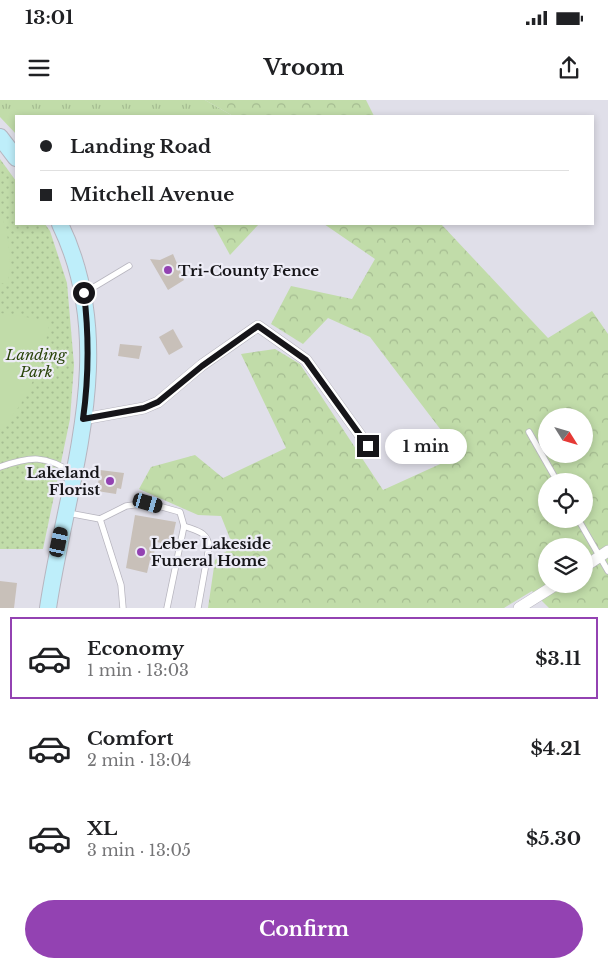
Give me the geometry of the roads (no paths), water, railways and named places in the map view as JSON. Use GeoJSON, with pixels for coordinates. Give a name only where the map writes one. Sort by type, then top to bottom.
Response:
{"type":"FeatureCollection","features":[{"type":"Feature","properties":{"kind":"main road"},"geometry":{"type":"LineString","coordinates":[[0,138],[15,157]]}},
{"type":"Feature","properties":{"kind":"main road"},"geometry":{"type":"LineString","coordinates":[[48,608],[83,419],[89,350],[84,293],[76,263],[60,225]]}},
{"type":"Feature","properties":{"kind":"street"},"geometry":{"type":"LineString","coordinates":[[83,419],[144,408],[158,402],[202,366],[258,326],[306,360],[368,446]]}},
{"type":"Feature","properties":{"kind":"street"},"geometry":{"type":"LineString","coordinates":[[519,608],[543,593]]}},
{"type":"Feature","properties":{"kind":"lane"},"geometry":{"type":"LineString","coordinates":[[84,293],[129,266]]}},
{"type":"Feature","properties":{"kind":"lane"},"geometry":{"type":"LineString","coordinates":[[529,432],[552,473]]}},
{"type":"Feature","properties":{"kind":"lane"},"geometry":{"type":"LineString","coordinates":[[0,467],[19,460],[42,459],[59,464],[74,474]]}},
{"type":"Feature","properties":{"kind":"lane"},"geometry":{"type":"LineString","coordinates":[[66,512],[100,519],[126,506],[148,503],[180,512],[184,526],[167,608]]}},
{"type":"Feature","properties":{"kind":"lane"},"geometry":{"type":"LineString","coordinates":[[100,519],[121,585],[123,608]]}},
{"type":"Feature","properties":{"kind":"lane"},"geometry":{"type":"LineString","coordinates":[[184,526],[205,535],[208,540],[209,547],[198,608]]}},
{"type":"Feature","properties":{"kind":"lane"},"geometry":{"type":"LineString","coordinates":[[584,528],[603,554],[608,571]]}},
{"type":"Feature","properties":{"kind":"place","name":"Tri-County Fence"},"geometry":{"type":"Point","coordinates":[168,270]}},
{"type":"Feature","properties":{"kind":"place","name":"Lakeland Florist"},"geometry":{"type":"Point","coordinates":[110,481]}},
{"type":"Feature","properties":{"kind":"place","name":"Leber Lakeside Funeral Home"},"geometry":{"type":"Point","coordinates":[141,552]}},
{"type":"Feature","properties":{"kind":"park label","name":"Landing Park"},"geometry":{"type":"Point","coordinates":[36,362]}}]}
